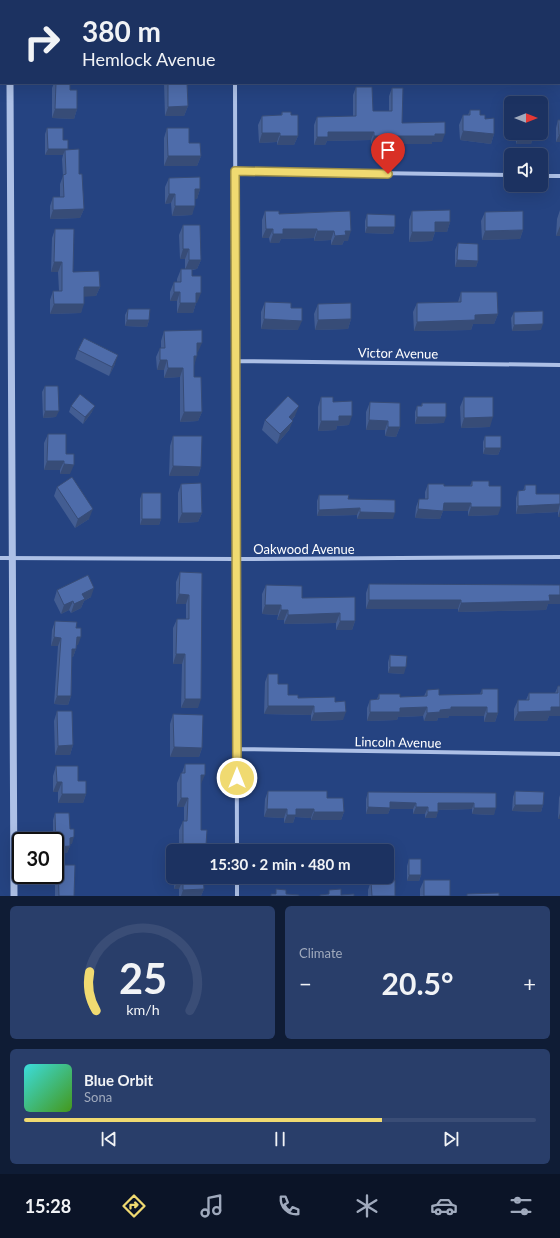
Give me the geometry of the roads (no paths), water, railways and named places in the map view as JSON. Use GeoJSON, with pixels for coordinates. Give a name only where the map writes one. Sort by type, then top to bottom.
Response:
{"type":"FeatureCollection","features":[{"type":"Feature","properties":{"kind":"street"},"geometry":{"type":"LineString","coordinates":[[10,84],[14,896]]}},
{"type":"Feature","properties":{"kind":"street"},"geometry":{"type":"LineString","coordinates":[[235,84],[237,844]]}},
{"type":"Feature","properties":{"kind":"street"},"geometry":{"type":"LineString","coordinates":[[235,171],[504,175]]}},
{"type":"Feature","properties":{"kind":"street"},"geometry":{"type":"LineString","coordinates":[[548,176],[560,176]]}},
{"type":"Feature","properties":{"kind":"street","name":"Victor Avenue"},"geometry":{"type":"LineString","coordinates":[[236,361],[560,365]]}},
{"type":"Feature","properties":{"kind":"street","name":"Oakwood Avenue"},"geometry":{"type":"LineString","coordinates":[[0,558],[236,559],[560,557]]}},
{"type":"Feature","properties":{"kind":"street","name":"Lincoln Avenue"},"geometry":{"type":"LineString","coordinates":[[237,749],[560,754]]}},
{"type":"Feature","properties":{"kind":"street"},"geometry":{"type":"LineString","coordinates":[[237,884],[237,896]]}}]}
